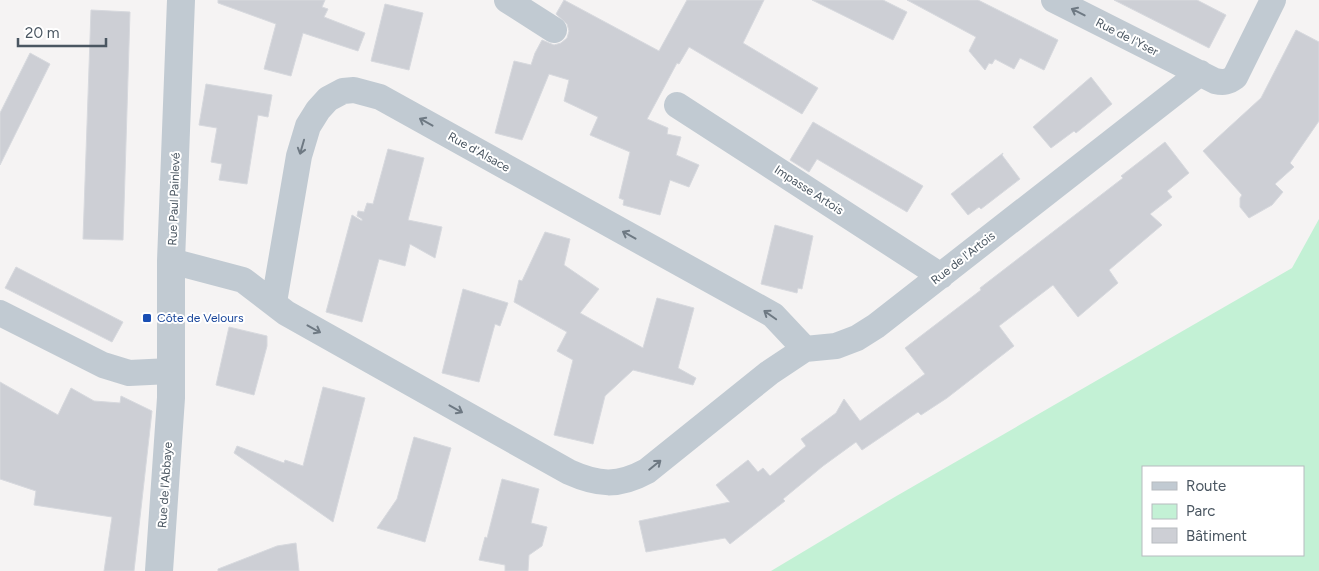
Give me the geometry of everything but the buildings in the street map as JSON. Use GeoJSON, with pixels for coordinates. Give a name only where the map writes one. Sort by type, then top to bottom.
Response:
{"type":"FeatureCollection","features":[{"type":"Feature","properties":{"kind":"street","name":"Rue Paul Painlevé"},"geometry":{"type":"LineString","coordinates":[[171,398],[171,261],[181,0]]}},
{"type":"Feature","properties":{"kind":"street"},"geometry":{"type":"LineString","coordinates":[[507,0],[554,30]]}},
{"type":"Feature","properties":{"kind":"street","name":"Rue de l'Yser"},"geometry":{"type":"LineString","coordinates":[[1054,0],[1200,73]]}},
{"type":"Feature","properties":{"kind":"street"},"geometry":{"type":"LineString","coordinates":[[1200,73],[1222,83],[1228,82],[1235,77],[1273,0]]}},
{"type":"Feature","properties":{"kind":"street","name":"Rue de l'Artois"},"geometry":{"type":"LineString","coordinates":[[274,302],[286,313],[569,472],[587,480],[611,483],[630,480],[647,471],[769,373],[805,349],[836,346],[857,338],[876,326],[1200,73]]}},
{"type":"Feature","properties":{"kind":"street","name":"Rue d'Alsace"},"geometry":{"type":"LineString","coordinates":[[274,302],[300,156],[308,126],[328,99],[343,91],[354,90],[380,97],[773,315],[805,349]]}},
{"type":"Feature","properties":{"kind":"street","name":"Impasse Artois"},"geometry":{"type":"LineString","coordinates":[[677,105],[941,276]]}},
{"type":"Feature","properties":{"kind":"street"},"geometry":{"type":"LineString","coordinates":[[171,261],[243,280],[274,302]]}},
{"type":"Feature","properties":{"kind":"street"},"geometry":{"type":"LineString","coordinates":[[0,313],[103,365],[129,373],[170,371]]}},
{"type":"Feature","properties":{"kind":"street","name":"Rue de l'Abbaye"},"geometry":{"type":"LineString","coordinates":[[159,571],[171,398]]}},
{"type":"Feature","properties":{"kind":"green space"},"geometry":{"type":"Polygon","coordinates":[[[1319,219],[1319,571],[771,571],[893,498],[1292,268],[1319,219]]]}},
{"type":"Feature","properties":{"kind":"place","name":"Côte de Velours"},"geometry":{"type":"Point","coordinates":[147,318]}}]}
